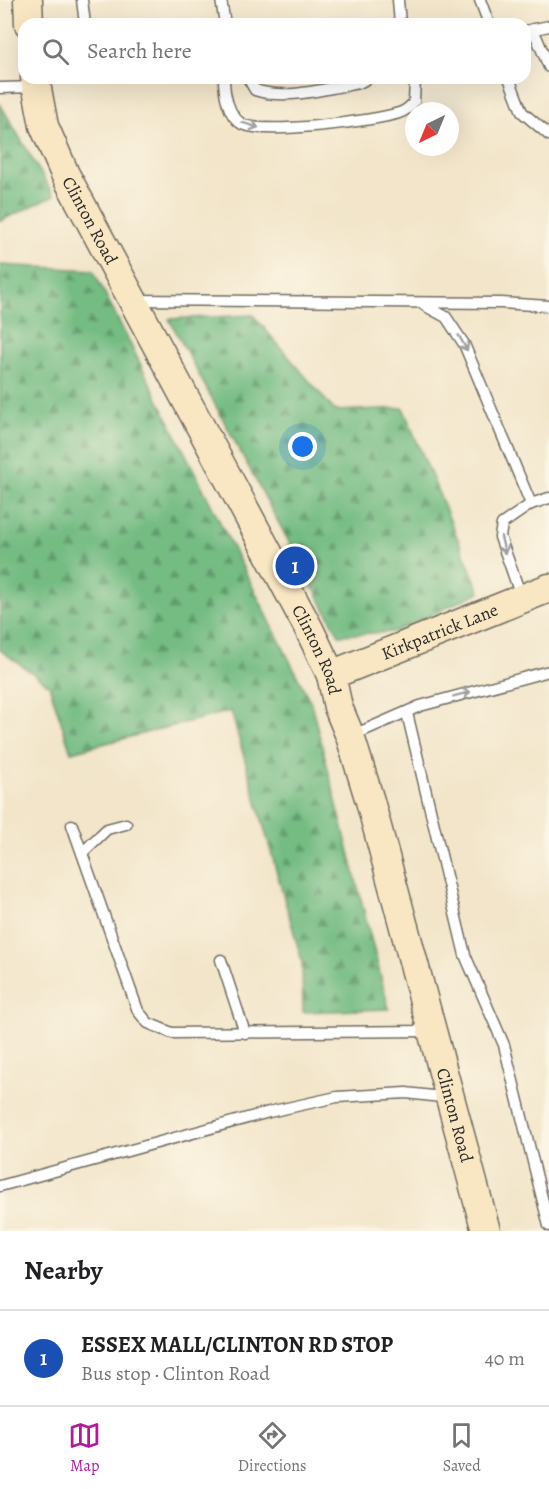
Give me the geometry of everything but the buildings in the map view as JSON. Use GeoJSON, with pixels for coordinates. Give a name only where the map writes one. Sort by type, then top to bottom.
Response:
{"type":"FeatureCollection","features":[{"type":"Feature","properties":{"kind":"street"},"geometry":{"type":"LineString","coordinates":[[28,0],[29,18]]}},
{"type":"Feature","properties":{"kind":"street","name":"Clinton Road"},"geometry":{"type":"LineString","coordinates":[[35,84],[44,126],[65,174],[286,584],[331,675],[338,707],[350,736],[432,1030],[486,1231]]}},
{"type":"Feature","properties":{"kind":"street","name":"Kirkpatrick Lane"},"geometry":{"type":"LineString","coordinates":[[331,675],[540,594]]}},
{"type":"Feature","properties":{"kind":"lane"},"geometry":{"type":"LineString","coordinates":[[82,0],[84,18]]}},
{"type":"Feature","properties":{"kind":"lane"},"geometry":{"type":"LineString","coordinates":[[221,0],[224,18]]}},
{"type":"Feature","properties":{"kind":"lane"},"geometry":{"type":"LineString","coordinates":[[398,0],[399,18]]}},
{"type":"Feature","properties":{"kind":"lane"},"geometry":{"type":"LineString","coordinates":[[480,0],[487,18]]}},
{"type":"Feature","properties":{"kind":"lane"},"geometry":{"type":"LineString","coordinates":[[531,30],[549,26]]}},
{"type":"Feature","properties":{"kind":"lane"},"geometry":{"type":"LineString","coordinates":[[531,34],[549,67]]}},
{"type":"Feature","properties":{"kind":"lane"},"geometry":{"type":"LineString","coordinates":[[0,88],[23,84]]}},
{"type":"Feature","properties":{"kind":"lane"},"geometry":{"type":"LineString","coordinates":[[225,84],[227,100],[232,112],[241,123],[253,127],[282,129],[398,114],[414,102],[416,84]]}},
{"type":"Feature","properties":{"kind":"lane"},"geometry":{"type":"LineString","coordinates":[[252,84],[255,90],[269,95],[352,84]]}},
{"type":"Feature","properties":{"kind":"lane"},"geometry":{"type":"LineString","coordinates":[[511,84],[522,112],[549,135]]}},
{"type":"Feature","properties":{"kind":"lane"},"geometry":{"type":"LineString","coordinates":[[131,300],[501,303],[549,306]]}},
{"type":"Feature","properties":{"kind":"lane"},"geometry":{"type":"LineString","coordinates":[[422,304],[446,317],[464,344],[531,504]]}},
{"type":"Feature","properties":{"kind":"lane"},"geometry":{"type":"LineString","coordinates":[[540,594],[500,537],[502,524],[509,517],[531,504],[549,498]]}},
{"type":"Feature","properties":{"kind":"lane"},"geometry":{"type":"LineString","coordinates":[[350,736],[420,706],[549,671]]}},
{"type":"Feature","properties":{"kind":"lane"},"geometry":{"type":"LineString","coordinates":[[407,713],[465,955],[504,1045],[549,1226]]}},
{"type":"Feature","properties":{"kind":"lane"},"geometry":{"type":"LineString","coordinates":[[82,853],[107,829],[126,824]]}},
{"type":"Feature","properties":{"kind":"lane"},"geometry":{"type":"LineString","coordinates":[[72,825],[138,1011],[148,1023],[172,1033],[432,1030]]}},
{"type":"Feature","properties":{"kind":"lane"},"geometry":{"type":"LineString","coordinates":[[221,960],[245,1033]]}},
{"type":"Feature","properties":{"kind":"lane"},"geometry":{"type":"LineString","coordinates":[[0,1186],[269,1112],[337,1097],[406,1093],[450,1098]]}},
{"type":"Feature","properties":{"kind":"green space"},"geometry":{"type":"Polygon","coordinates":[[[0,104],[54,196],[0,221],[0,104]]]}},
{"type":"Feature","properties":{"kind":"green space"},"geometry":{"type":"Polygon","coordinates":[[[0,265],[93,270],[311,703],[389,1009],[303,1012],[302,961],[231,711],[71,752],[49,685],[0,650],[0,265]]]}},
{"type":"Feature","properties":{"kind":"green space"},"geometry":{"type":"Polygon","coordinates":[[[253,315],[335,411],[403,408],[480,592],[394,632],[339,635],[169,319],[253,315]]]}},
{"type":"Feature","properties":{"kind":"place","name":"ESSEX MALL/CLINTON RD STOP"},"geometry":{"type":"Point","coordinates":[295,566]}}]}
